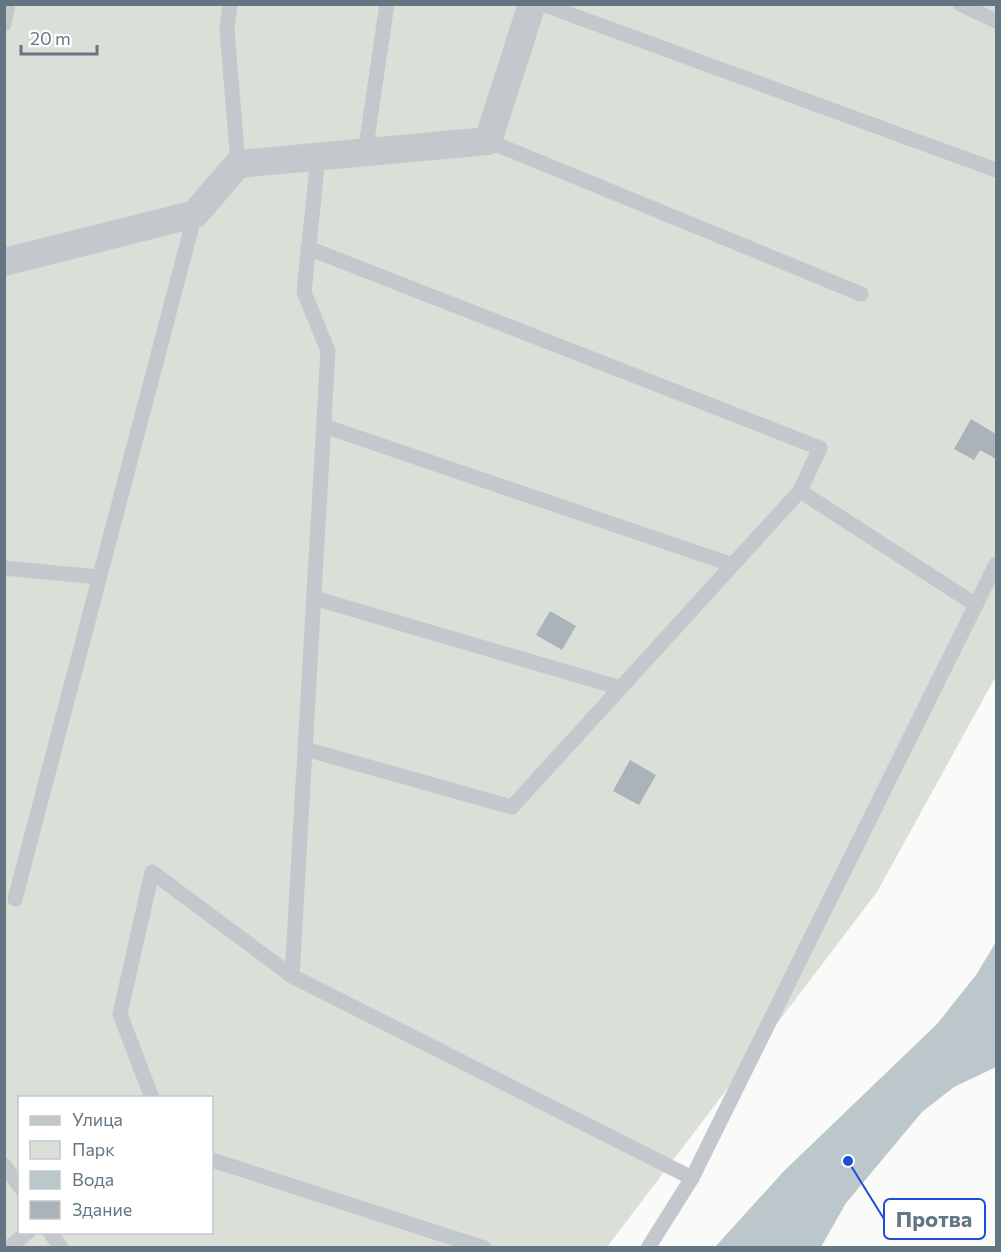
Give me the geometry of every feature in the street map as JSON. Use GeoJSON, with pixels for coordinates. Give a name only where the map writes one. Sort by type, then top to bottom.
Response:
{"type":"FeatureCollection","features":[{"type":"Feature","properties":{"kind":"street"},"geometry":{"type":"LineString","coordinates":[[4,262],[195,214],[238,164],[488,141],[532,4]]}},
{"type":"Feature","properties":{"kind":"lane"},"geometry":{"type":"LineString","coordinates":[[4,24],[8,4]]}},
{"type":"Feature","properties":{"kind":"lane"},"geometry":{"type":"LineString","coordinates":[[230,4],[226,30],[238,164]]}},
{"type":"Feature","properties":{"kind":"lane"},"geometry":{"type":"LineString","coordinates":[[365,153],[387,4]]}},
{"type":"Feature","properties":{"kind":"lane"},"geometry":{"type":"LineString","coordinates":[[542,4],[996,170]]}},
{"type":"Feature","properties":{"kind":"lane"},"geometry":{"type":"LineString","coordinates":[[960,4],[996,21]]}},
{"type":"Feature","properties":{"kind":"lane"},"geometry":{"type":"LineString","coordinates":[[488,141],[861,294]]}},
{"type":"Feature","properties":{"kind":"lane"},"geometry":{"type":"LineString","coordinates":[[292,976],[328,351],[303,292],[318,157]]}},
{"type":"Feature","properties":{"kind":"lane"},"geometry":{"type":"LineString","coordinates":[[15,898],[195,214]]}},
{"type":"Feature","properties":{"kind":"lane"},"geometry":{"type":"LineString","coordinates":[[305,749],[512,807],[800,492],[820,448],[308,248]]}},
{"type":"Feature","properties":{"kind":"lane"},"geometry":{"type":"LineString","coordinates":[[324,426],[733,565]]}},
{"type":"Feature","properties":{"kind":"lane"},"geometry":{"type":"LineString","coordinates":[[800,492],[976,605]]}},
{"type":"Feature","properties":{"kind":"lane"},"geometry":{"type":"LineString","coordinates":[[648,1248],[692,1178],[996,564]]}},
{"type":"Feature","properties":{"kind":"lane"},"geometry":{"type":"LineString","coordinates":[[4,568],[99,578]]}},
{"type":"Feature","properties":{"kind":"lane"},"geometry":{"type":"LineString","coordinates":[[314,597],[621,688]]}},
{"type":"Feature","properties":{"kind":"lane"},"geometry":{"type":"LineString","coordinates":[[151,1096],[120,1014],[152,872],[292,976],[692,1178]]}},
{"type":"Feature","properties":{"kind":"lane"},"geometry":{"type":"LineString","coordinates":[[213,1160],[484,1248]]}},
{"type":"Feature","properties":{"kind":"lane"},"geometry":{"type":"LineString","coordinates":[[4,1165],[18,1184]]}},
{"type":"Feature","properties":{"kind":"lane"},"geometry":{"type":"LineString","coordinates":[[8,1248],[27,1234]]}},
{"type":"Feature","properties":{"kind":"lane"},"geometry":{"type":"LineString","coordinates":[[51,1234],[61,1248]]}},
{"type":"Feature","properties":{"kind":"green space"},"geometry":{"type":"Polygon","coordinates":[[[5,5],[996,5],[996,676],[877,892],[607,1247],[5,1248],[5,5]]]}},
{"type":"Feature","properties":{"kind":"water"},"geometry":{"type":"Polygon","coordinates":[[[996,942],[996,1067],[954,1087],[922,1112],[846,1203],[821,1247],[715,1247],[784,1171],[937,1024],[976,975],[996,942]]]}},
{"type":"Feature","properties":{"kind":"building"},"geometry":{"type":"Polygon","coordinates":[[[971,419],[996,434],[996,459],[980,450],[974,460],[954,449],[971,419]]]}},
{"type":"Feature","properties":{"kind":"building"},"geometry":{"type":"Polygon","coordinates":[[[550,611],[576,626],[562,650],[536,635],[550,611]]]}},
{"type":"Feature","properties":{"kind":"building"},"geometry":{"type":"Polygon","coordinates":[[[630,760],[656,775],[639,805],[613,791],[630,760]]]}},
{"type":"Feature","properties":{"kind":"place","name":"Протва"},"geometry":{"type":"Point","coordinates":[848,1161]}}]}
